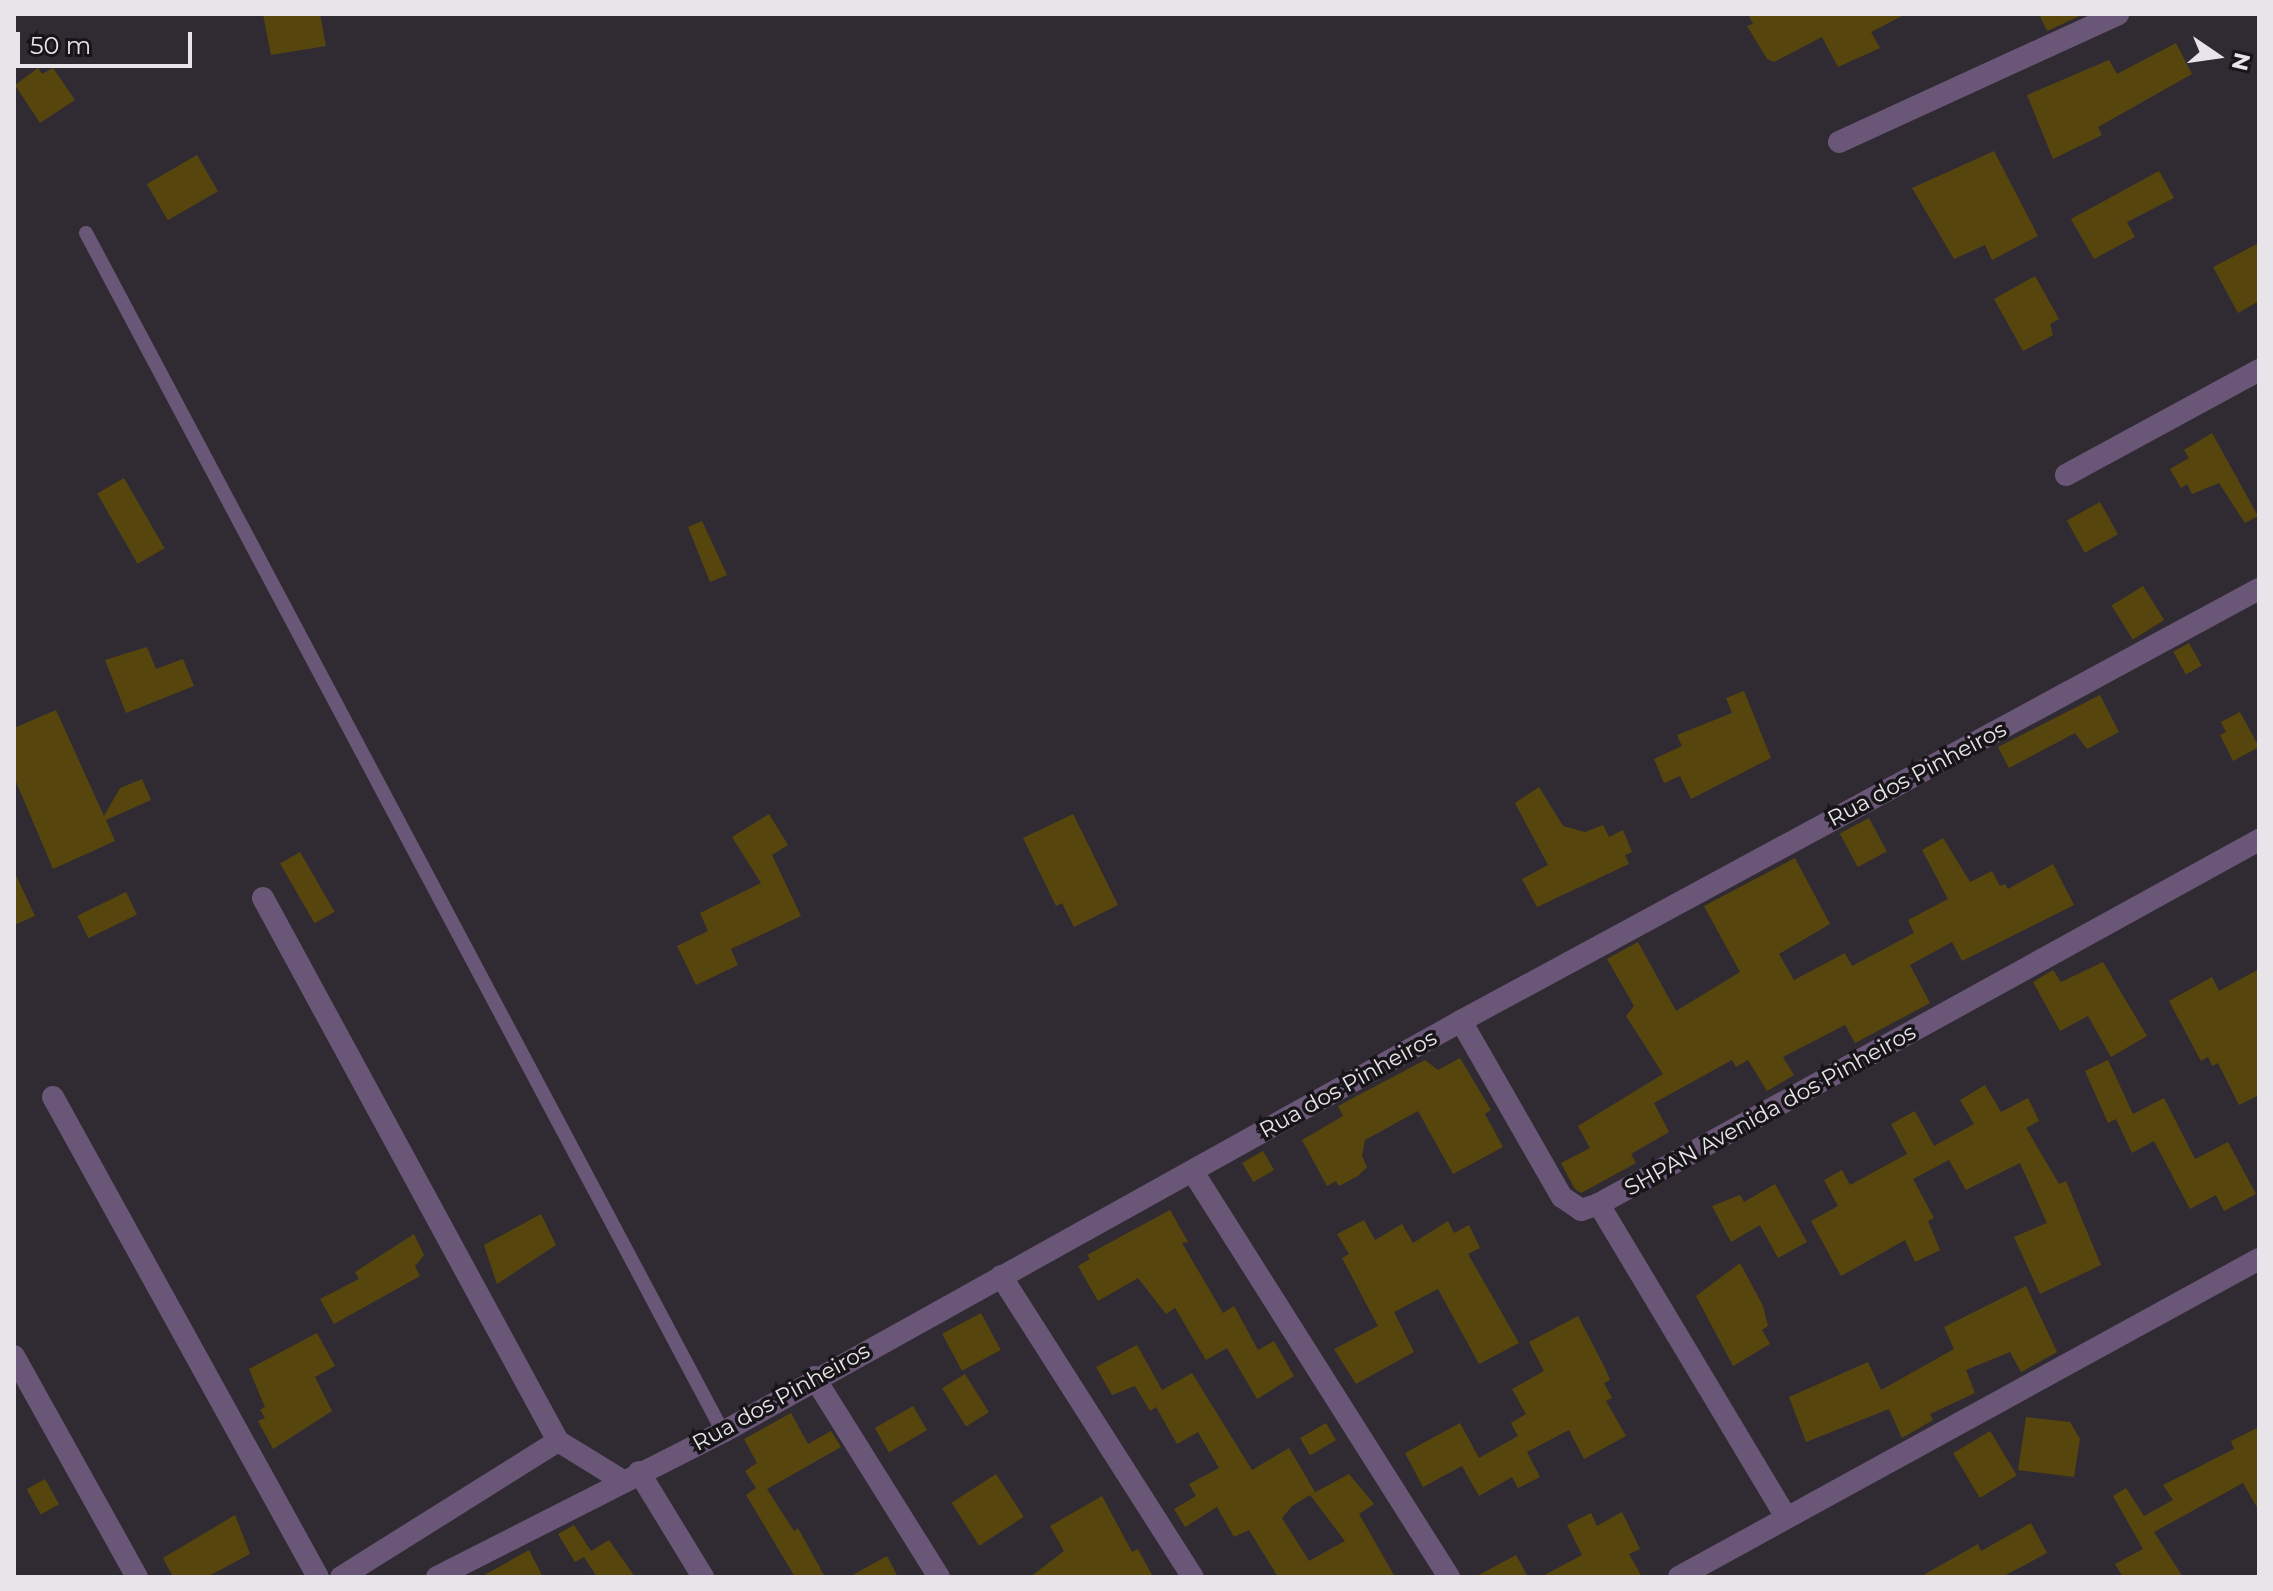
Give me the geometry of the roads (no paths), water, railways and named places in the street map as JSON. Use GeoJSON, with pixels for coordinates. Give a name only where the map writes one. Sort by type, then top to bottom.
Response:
{"type":"FeatureCollection","features":[{"type":"Feature","properties":{"kind":"street"},"geometry":{"type":"LineString","coordinates":[[1839,142],[2118,14]]}},
{"type":"Feature","properties":{"kind":"street"},"geometry":{"type":"LineString","coordinates":[[2066,475],[2259,370]]}},
{"type":"Feature","properties":{"kind":"street","name":"Rua dos Pinheiros"},"geometry":{"type":"LineString","coordinates":[[437,1577],[723,1432],[814,1377],[1193,1172],[1461,1021],[2259,589]]}},
{"type":"Feature","properties":{"kind":"street","name":"SHPAN Avenida dos Pinheiros"},"geometry":{"type":"LineString","coordinates":[[1786,1517],[1599,1204],[2259,840]]}},
{"type":"Feature","properties":{"kind":"street"},"geometry":{"type":"LineString","coordinates":[[263,898],[558,1441],[631,1476],[703,1577]]}},
{"type":"Feature","properties":{"kind":"street"},"geometry":{"type":"LineString","coordinates":[[1461,1021],[1562,1197],[1581,1210],[1599,1204]]}},
{"type":"Feature","properties":{"kind":"street"},"geometry":{"type":"LineString","coordinates":[[53,1097],[318,1577]]}},
{"type":"Feature","properties":{"kind":"street"},"geometry":{"type":"LineString","coordinates":[[1193,1172],[1449,1577]]}},
{"type":"Feature","properties":{"kind":"street"},"geometry":{"type":"LineString","coordinates":[[1679,1577],[2259,1259]]}},
{"type":"Feature","properties":{"kind":"street"},"geometry":{"type":"LineString","coordinates":[[1001,1276],[1193,1577]]}},
{"type":"Feature","properties":{"kind":"street"},"geometry":{"type":"LineString","coordinates":[[14,1356],[137,1577]]}},
{"type":"Feature","properties":{"kind":"street"},"geometry":{"type":"LineString","coordinates":[[814,1377],[939,1577]]}},
{"type":"Feature","properties":{"kind":"street"},"geometry":{"type":"LineString","coordinates":[[341,1577],[558,1441]]}},
{"type":"Feature","properties":{"kind":"lane"},"geometry":{"type":"LineString","coordinates":[[86,233],[723,1432]]}}]}
